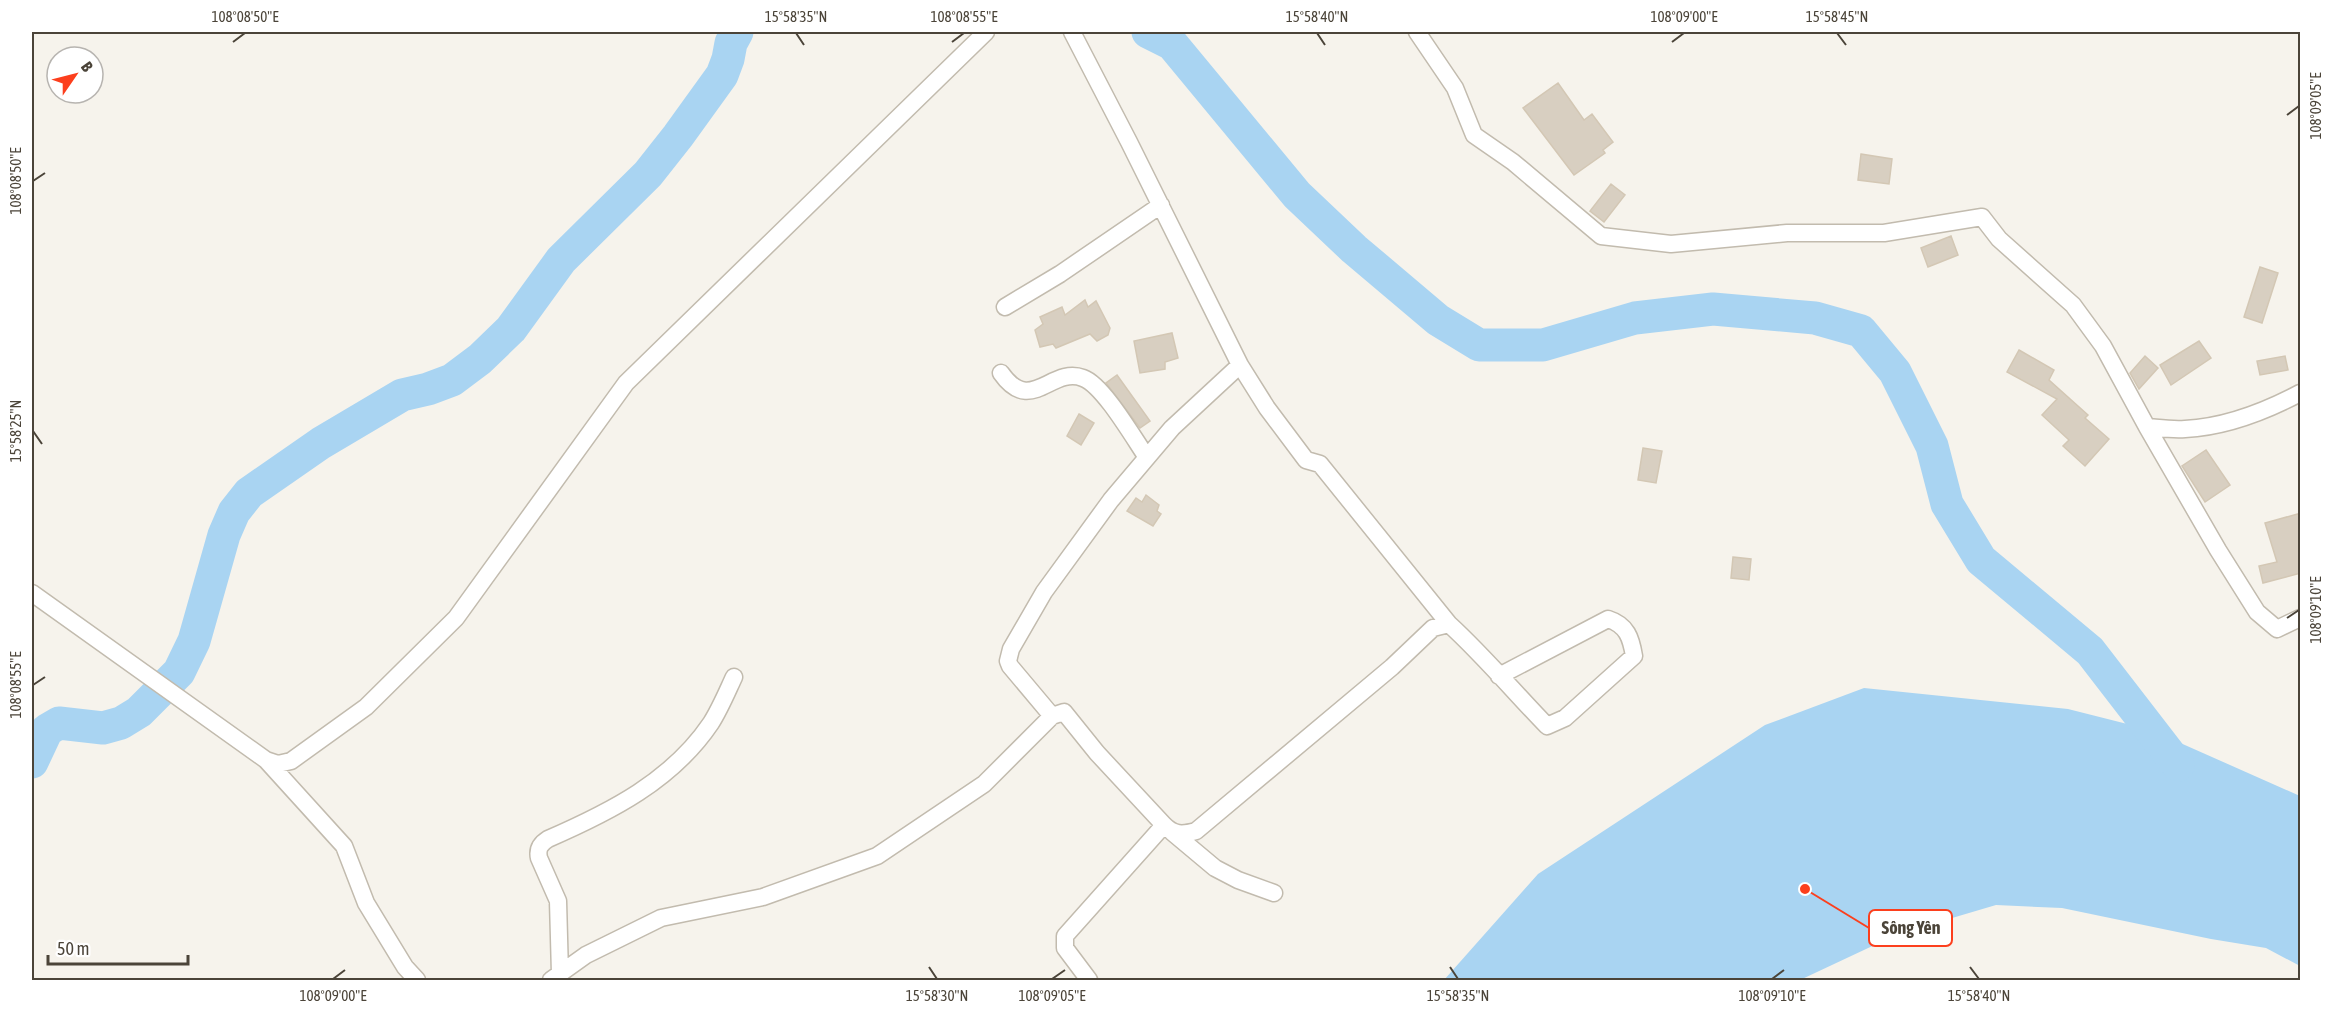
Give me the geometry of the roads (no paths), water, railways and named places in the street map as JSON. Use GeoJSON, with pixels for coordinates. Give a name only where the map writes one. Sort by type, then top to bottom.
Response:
{"type":"FeatureCollection","features":[{"type":"Feature","properties":{"kind":"street"},"geometry":{"type":"LineString","coordinates":[[266,760],[278,764],[291,761],[366,707],[456,618],[626,383],[986,32]]}},
{"type":"Feature","properties":{"kind":"street"},"geometry":{"type":"LineString","coordinates":[[1072,32],[1240,365],[1306,460],[1320,464],[1449,624],[1478,651],[1499,676],[1547,726],[1565,718],[1634,656],[1631,638],[1621,623],[1608,620],[1499,676]]}},
{"type":"Feature","properties":{"kind":"street"},"geometry":{"type":"LineString","coordinates":[[1417,32],[1455,88],[1474,135],[1513,162],[1601,236],[1671,244],[1787,233],[1884,233],[1982,217],[2000,239],[2073,305],[2103,346],[2218,550],[2257,612],[2277,629],[2301,618]]}},
{"type":"Feature","properties":{"kind":"street"},"geometry":{"type":"LineString","coordinates":[[1005,307],[1060,274],[1161,205]]}},
{"type":"Feature","properties":{"kind":"street"},"geometry":{"type":"LineString","coordinates":[[1052,716],[1010,666],[1008,661],[1011,649],[1050,584],[1146,456],[1172,428],[1240,365]]}},
{"type":"Feature","properties":{"kind":"street"},"geometry":{"type":"LineString","coordinates":[[1001,373],[1013,387],[1026,391],[1035,390],[1066,377],[1084,378],[1101,392],[1146,456]]}},
{"type":"Feature","properties":{"kind":"street"},"geometry":{"type":"LineString","coordinates":[[2147,427],[2185,429],[2220,423],[2259,412],[2301,393]]}},
{"type":"Feature","properties":{"kind":"street"},"geometry":{"type":"LineString","coordinates":[[32,593],[266,760],[344,846],[366,903],[405,967],[417,981]]}},
{"type":"Feature","properties":{"kind":"street"},"geometry":{"type":"LineString","coordinates":[[1168,829],[1184,834],[1196,831],[1392,667],[1433,628],[1449,624]]}},
{"type":"Feature","properties":{"kind":"street"},"geometry":{"type":"LineString","coordinates":[[555,977],[558,901],[539,858],[540,846],[548,839],[624,803],[662,776],[703,733],[718,711],[734,677]]}},
{"type":"Feature","properties":{"kind":"street"},"geometry":{"type":"LineString","coordinates":[[555,977],[586,955],[661,918],[763,897],[877,856],[984,784],[1052,716],[1064,712],[1097,753],[1168,829],[1215,868],[1238,880],[1274,893]]}},
{"type":"Feature","properties":{"kind":"street"},"geometry":{"type":"LineString","coordinates":[[1089,981],[1065,948],[1065,936],[1168,829]]}},
{"type":"Feature","properties":{"kind":"water"},"geometry":{"type":"Polygon","coordinates":[[[1864,688],[2068,709],[2151,730],[2300,796],[2300,966],[2266,948],[2062,908],[1996,905],[1898,934],[1800,980],[1444,980],[1538,874],[1765,725],[1864,688]]]}},
{"type":"Feature","properties":{"kind":"waterway"},"geometry":{"type":"LineString","coordinates":[[32,762],[47,730],[59,723],[103,728],[121,723],[139,712],[179,672],[194,641],[224,535],[234,512],[249,493],[321,443],[402,395],[452,380],[480,359],[511,329],[561,260],[648,174],[678,136],[722,75],[731,43],[737,32]]}},
{"type":"Feature","properties":{"kind":"waterway"},"geometry":{"type":"LineString","coordinates":[[1148,32],[1172,44],[1297,195],[1354,249],[1438,320],[1479,345],[1543,345],[1635,318],[1713,309],[1815,318],[1861,331],[1895,372],[1932,446],[1947,504],[1981,560],[2090,651],[2178,765]]}},
{"type":"Feature","properties":{"kind":"place","name":"Sông Yên"},"geometry":{"type":"Point","coordinates":[1805,889]}}]}
